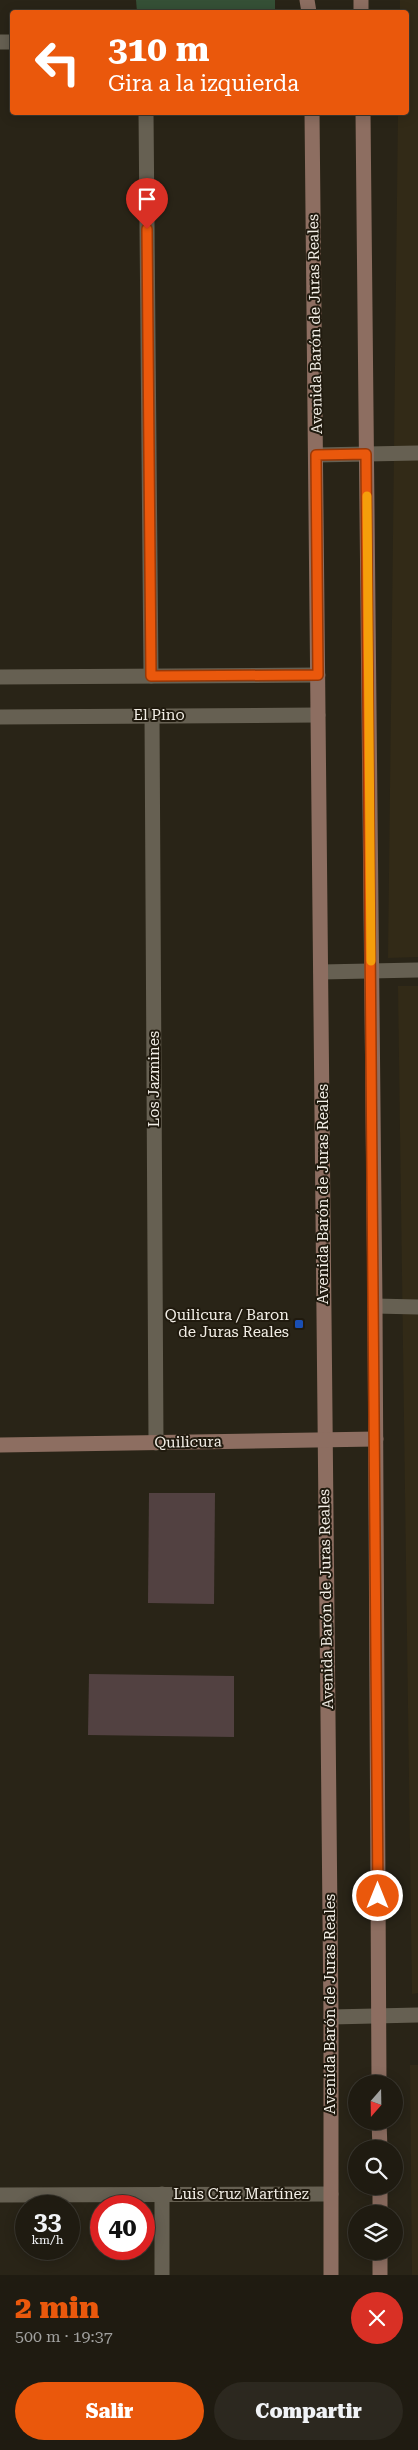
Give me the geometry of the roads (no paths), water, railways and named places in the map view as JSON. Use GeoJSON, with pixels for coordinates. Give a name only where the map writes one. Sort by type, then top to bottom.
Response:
{"type":"FeatureCollection","features":[{"type":"Feature","properties":{"kind":"street"},"geometry":{"type":"LineString","coordinates":[[146,115],[151,676]]}},
{"type":"Feature","properties":{"kind":"street","name":"Avenida Barón de Juras Reales"},"geometry":{"type":"LineString","coordinates":[[312,115],[331,2017],[331,2275]]}},
{"type":"Feature","properties":{"kind":"street"},"geometry":{"type":"LineString","coordinates":[[363,115],[375,1306],[379,2075]]}},
{"type":"Feature","properties":{"kind":"street"},"geometry":{"type":"LineString","coordinates":[[316,455],[418,453]]}},
{"type":"Feature","properties":{"kind":"street"},"geometry":{"type":"LineString","coordinates":[[0,677],[318,675]]}},
{"type":"Feature","properties":{"kind":"street","name":"Los Jazmines"},"geometry":{"type":"LineString","coordinates":[[152,715],[156,1443]]}},
{"type":"Feature","properties":{"kind":"street","name":"El Pino"},"geometry":{"type":"LineString","coordinates":[[0,717],[318,715]]}},
{"type":"Feature","properties":{"kind":"street"},"geometry":{"type":"LineString","coordinates":[[321,972],[418,970]]}},
{"type":"Feature","properties":{"kind":"street"},"geometry":{"type":"LineString","coordinates":[[375,1306],[418,1307]]}},
{"type":"Feature","properties":{"kind":"street","name":"Quilicura"},"geometry":{"type":"LineString","coordinates":[[0,1445],[376,1439]]}},
{"type":"Feature","properties":{"kind":"street"},"geometry":{"type":"LineString","coordinates":[[331,2017],[418,2015]]}},
{"type":"Feature","properties":{"kind":"street","name":"Luis Cruz Martínez"},"geometry":{"type":"LineString","coordinates":[[0,2194],[331,2194]]}},
{"type":"Feature","properties":{"kind":"street"},"geometry":{"type":"LineString","coordinates":[[162,2194],[162,2275]]}},
{"type":"Feature","properties":{"kind":"street"},"geometry":{"type":"LineString","coordinates":[[380,2260],[380,2275]]}},
{"type":"Feature","properties":{"kind":"place","name":"Quilicura / Baron de Juras Reales"},"geometry":{"type":"Point","coordinates":[299,1324]}}]}
